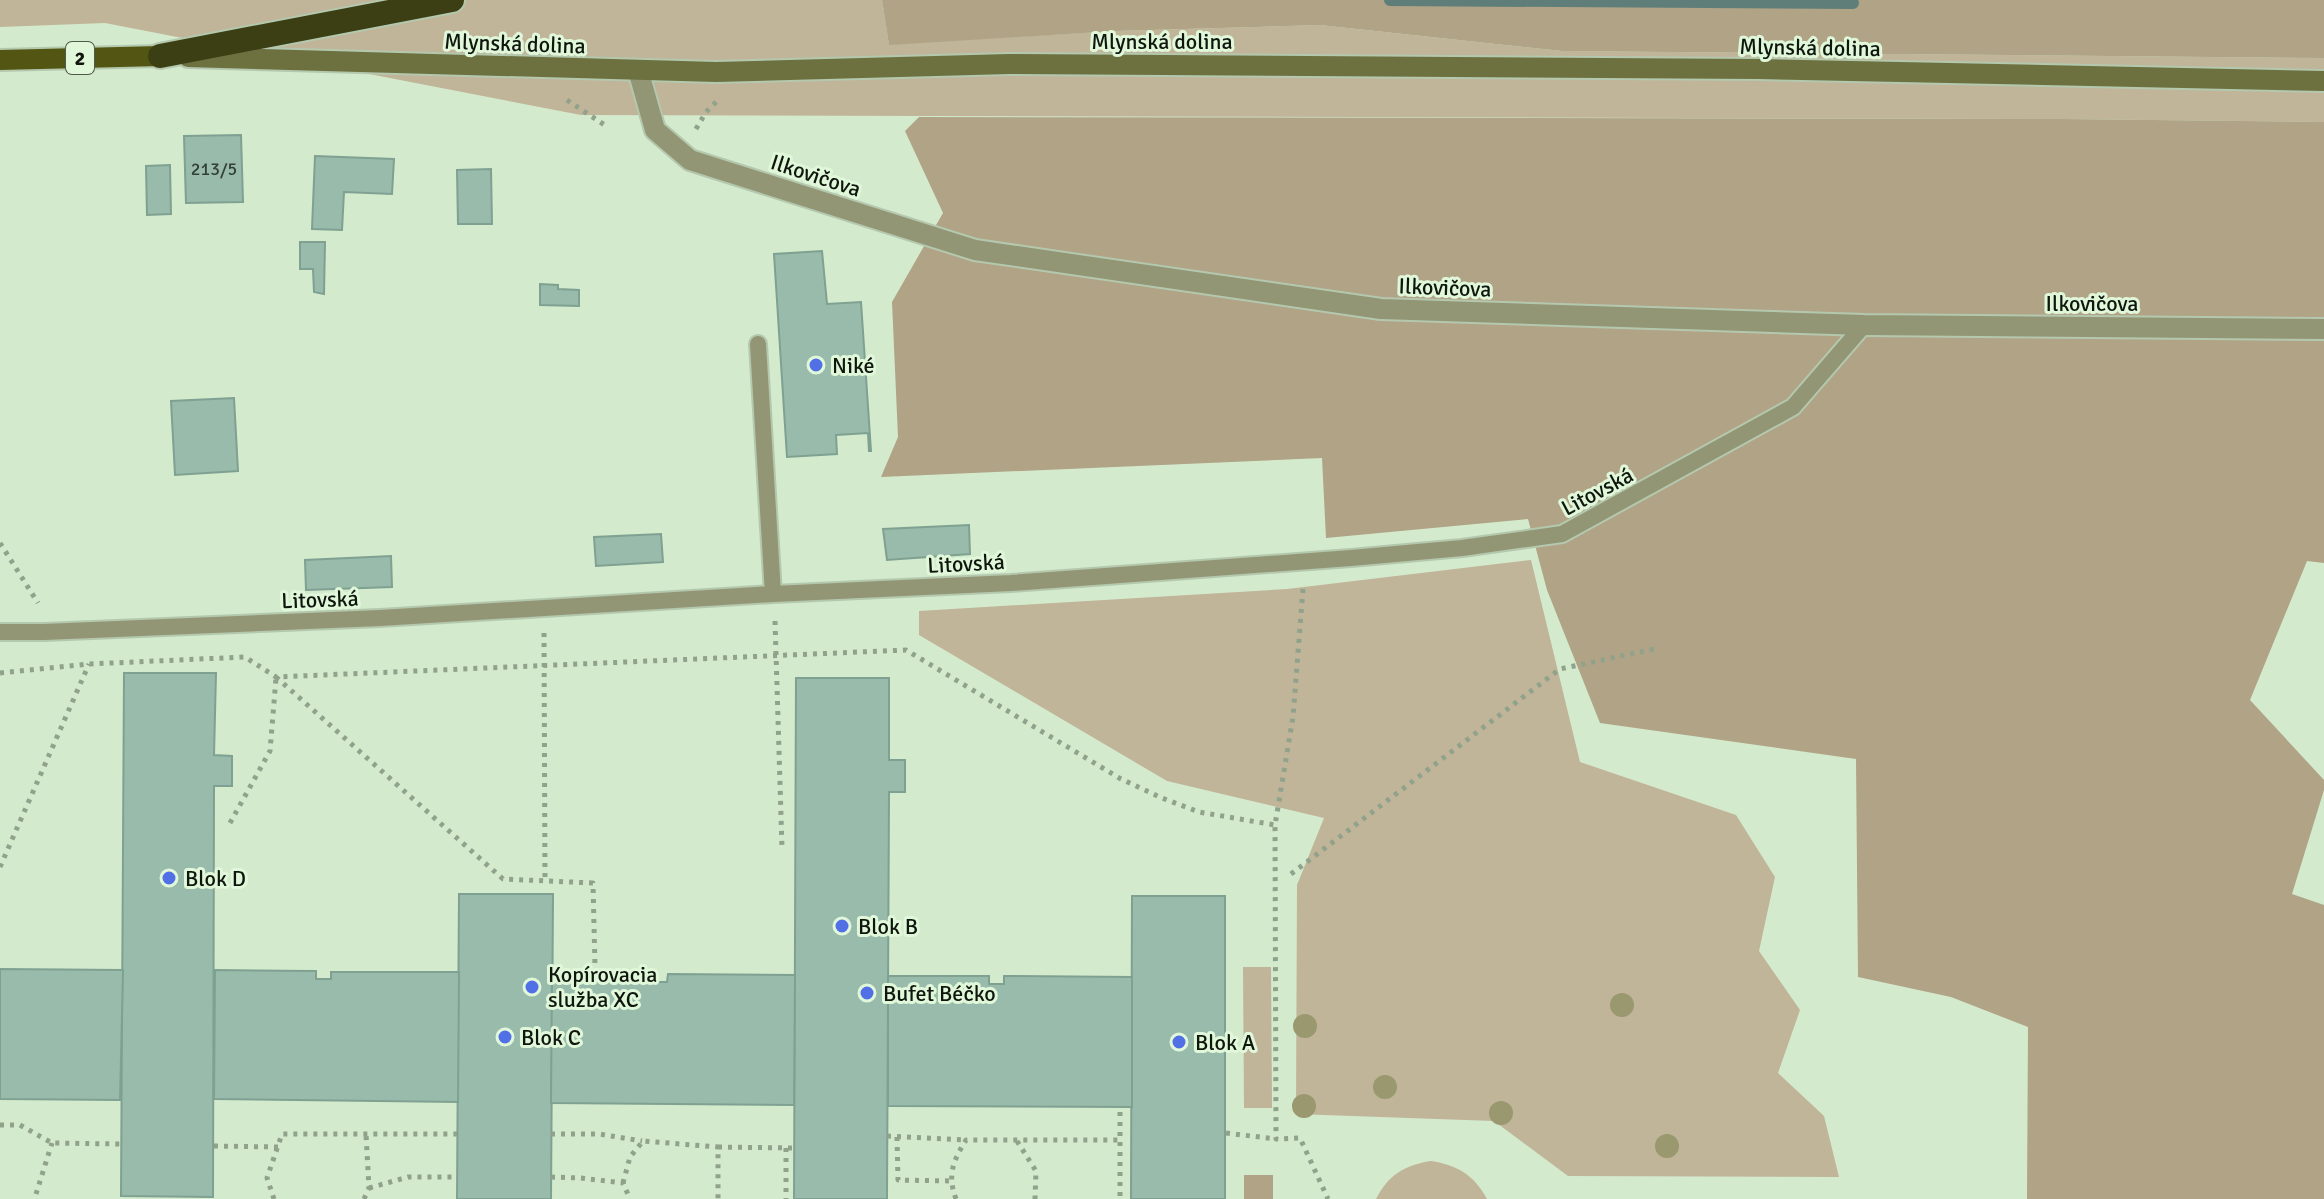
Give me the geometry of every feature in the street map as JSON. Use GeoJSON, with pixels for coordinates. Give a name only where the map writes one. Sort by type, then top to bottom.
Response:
{"type":"FeatureCollection","features":[{"type":"Feature","properties":{"kind":"highway"},"geometry":{"type":"LineString","coordinates":[[160,56],[452,0]]}},
{"type":"Feature","properties":{"kind":"main road","name":"Mlynská dolina"},"geometry":{"type":"LineString","coordinates":[[0,60],[160,56],[716,72],[1041,64],[1759,69],[2324,81]]}},
{"type":"Feature","properties":{"kind":"street","name":"Ilkovičova"},"geometry":{"type":"LineString","coordinates":[[638,70],[655,130],[690,160],[975,250],[1381,309],[1864,325],[2324,329]]}},
{"type":"Feature","properties":{"kind":"lane","name":"Litovská"},"geometry":{"type":"LineString","coordinates":[[1,630],[44,632],[380,618],[1011,583],[1462,548],[1562,534],[1793,407],[1864,325]]}},
{"type":"Feature","properties":{"kind":"lane"},"geometry":{"type":"LineString","coordinates":[[758,344],[773,594]]}},
{"type":"Feature","properties":{"kind":"path"},"geometry":{"type":"LineString","coordinates":[[693,133],[706,112],[720,98]]}},
{"type":"Feature","properties":{"kind":"path"},"geometry":{"type":"LineString","coordinates":[[0,543],[44,614]]}},
{"type":"Feature","properties":{"kind":"path"},"geometry":{"type":"LineString","coordinates":[[1276,1139],[1275,825],[1293,717],[1303,589],[1299,562]]}},
{"type":"Feature","properties":{"kind":"path"},"geometry":{"type":"LineString","coordinates":[[543,608],[545,882]]}},
{"type":"Feature","properties":{"kind":"path"},"geometry":{"type":"LineString","coordinates":[[1291,874],[1560,669],[1659,648]]}},
{"type":"Feature","properties":{"kind":"path"},"geometry":{"type":"LineString","coordinates":[[276,677],[906,650],[1121,779],[1199,812],[1275,825]]}},
{"type":"Feature","properties":{"kind":"path"},"geometry":{"type":"LineString","coordinates":[[776,655],[782,848]]}},
{"type":"Feature","properties":{"kind":"path"},"geometry":{"type":"LineString","coordinates":[[0,673],[89,664],[245,657],[276,677],[503,879],[593,883],[595,967]]}},
{"type":"Feature","properties":{"kind":"path"},"geometry":{"type":"LineString","coordinates":[[0,867],[89,664]]}},
{"type":"Feature","properties":{"kind":"path"},"geometry":{"type":"LineString","coordinates":[[230,823],[270,751],[276,677]]}},
{"type":"Feature","properties":{"kind":"path"},"geometry":{"type":"LineString","coordinates":[[1120,1112],[1120,1199]]}},
{"type":"Feature","properties":{"kind":"path"},"geometry":{"type":"LineString","coordinates":[[0,1125],[20,1125],[52,1143],[121,1144]]}},
{"type":"Feature","properties":{"kind":"path"},"geometry":{"type":"LineString","coordinates":[[1226,1133],[1276,1139],[1300,1138],[1328,1199]]}},
{"type":"Feature","properties":{"kind":"path"},"geometry":{"type":"LineString","coordinates":[[274,1199],[267,1178],[282,1134],[457,1134]]}},
{"type":"Feature","properties":{"kind":"path"},"geometry":{"type":"LineString","coordinates":[[364,1199],[369,1188],[366,1134]]}},
{"type":"Feature","properties":{"kind":"path"},"geometry":{"type":"LineString","coordinates":[[551,1134],[599,1134],[718,1147],[794,1148]]}},
{"type":"Feature","properties":{"kind":"path"},"geometry":{"type":"LineString","coordinates":[[887,1136],[966,1140],[1120,1140]]}},
{"type":"Feature","properties":{"kind":"path"},"geometry":{"type":"LineString","coordinates":[[897,1137],[898,1180],[952,1181]]}},
{"type":"Feature","properties":{"kind":"path"},"geometry":{"type":"LineString","coordinates":[[956,1199],[952,1181],[955,1158],[966,1140]]}},
{"type":"Feature","properties":{"kind":"path"},"geometry":{"type":"LineString","coordinates":[[1016,1140],[1036,1171],[1035,1199]]}},
{"type":"Feature","properties":{"kind":"path"},"geometry":{"type":"LineString","coordinates":[[630,1199],[623,1183],[630,1157],[643,1141]]}},
{"type":"Feature","properties":{"kind":"path"},"geometry":{"type":"LineString","coordinates":[[36,1194],[52,1143]]}},
{"type":"Feature","properties":{"kind":"path"},"geometry":{"type":"LineString","coordinates":[[214,1146],[278,1147]]}},
{"type":"Feature","properties":{"kind":"path"},"geometry":{"type":"LineString","coordinates":[[718,1147],[718,1199]]}},
{"type":"Feature","properties":{"kind":"path"},"geometry":{"type":"LineString","coordinates":[[786,1148],[786,1199]]}},
{"type":"Feature","properties":{"kind":"path"},"geometry":{"type":"LineString","coordinates":[[369,1188],[408,1177],[457,1177]]}},
{"type":"Feature","properties":{"kind":"path"},"geometry":{"type":"LineString","coordinates":[[551,1177],[623,1183]]}},
{"type":"Feature","properties":{"kind":"shaded area"},"geometry":{"type":"Polygon","coordinates":[[[0,0],[882,0],[889,44],[1116,31],[1320,25],[1562,51],[2324,58],[2324,122],[581,115],[105,23],[0,27],[0,0]]]}},
{"type":"Feature","properties":{"kind":"shaded area"},"geometry":{"type":"Polygon","coordinates":[[[882,0],[2324,0],[2324,58],[1562,51],[1320,25],[1116,31],[889,45],[882,0]]]}},
{"type":"Feature","properties":{"kind":"shaded area"},"geometry":{"type":"Polygon","coordinates":[[[919,117],[2324,122],[2324,563],[2307,561],[2250,700],[2324,780],[2324,790],[2292,894],[2324,905],[2324,1199],[2027,1199],[2028,1027],[1951,997],[1858,977],[1856,759],[1600,723],[1547,590],[1528,519],[1326,538],[1322,458],[881,477],[898,437],[892,302],[943,213],[905,131],[919,117]]]}},
{"type":"Feature","properties":{"kind":"shaded area"},"geometry":{"type":"Polygon","coordinates":[[[1531,560],[1580,762],[1736,815],[1775,877],[1759,951],[1800,1010],[1778,1073],[1824,1116],[1839,1177],[1568,1176],[1494,1121],[1296,1114],[1297,885],[1324,818],[1167,781],[919,635],[919,611],[1287,589],[1531,560]]]}},
{"type":"Feature","properties":{"kind":"shaded area"},"geometry":{"type":"Polygon","coordinates":[[[1243,967],[1271,967],[1272,1108],[1244,1108],[1243,967]]]}},
{"type":"Feature","properties":{"kind":"shaded area"},"geometry":{"type":"Polygon","coordinates":[[[1431,1161],[1464,1172],[1487,1199],[1376,1199],[1398,1172],[1431,1161]]]}},
{"type":"Feature","properties":{"kind":"shaded area"},"geometry":{"type":"Polygon","coordinates":[[[1244,1175],[1273,1175],[1273,1199],[1244,1199],[1244,1175]]]}},
{"type":"Feature","properties":{"kind":"building"},"geometry":{"type":"Polygon","coordinates":[[[241,135],[243,202],[186,203],[184,136],[241,135]]]}},
{"type":"Feature","properties":{"kind":"building"},"geometry":{"type":"Polygon","coordinates":[[[315,156],[394,159],[392,194],[344,192],[342,230],[312,229],[315,156]]]}},
{"type":"Feature","properties":{"kind":"building"},"geometry":{"type":"Polygon","coordinates":[[[170,165],[171,214],[147,215],[146,166],[170,165]]]}},
{"type":"Feature","properties":{"kind":"building"},"geometry":{"type":"Polygon","coordinates":[[[491,169],[492,224],[458,224],[457,170],[491,169]]]}},
{"type":"Feature","properties":{"kind":"building"},"geometry":{"type":"Polygon","coordinates":[[[300,242],[325,242],[324,294],[314,292],[313,269],[300,269],[300,242]]]}},
{"type":"Feature","properties":{"kind":"building"},"geometry":{"type":"Polygon","coordinates":[[[822,251],[827,304],[861,302],[871,451],[868,433],[836,435],[837,454],[787,457],[774,254],[822,251]]]}},
{"type":"Feature","properties":{"kind":"building"},"geometry":{"type":"Polygon","coordinates":[[[540,284],[579,290],[579,306],[540,305],[540,284]]]}},
{"type":"Feature","properties":{"kind":"building"},"geometry":{"type":"Polygon","coordinates":[[[234,398],[238,471],[175,475],[171,401],[234,398]]]}},
{"type":"Feature","properties":{"kind":"building"},"geometry":{"type":"Polygon","coordinates":[[[969,525],[970,554],[887,560],[883,529],[969,525]]]}},
{"type":"Feature","properties":{"kind":"building"},"geometry":{"type":"Polygon","coordinates":[[[661,534],[663,562],[596,566],[594,537],[661,534]]]}},
{"type":"Feature","properties":{"kind":"building"},"geometry":{"type":"Polygon","coordinates":[[[391,556],[392,587],[306,590],[305,560],[391,556]]]}},
{"type":"Feature","properties":{"kind":"building","name":"Blok D"},"geometry":{"type":"Polygon","coordinates":[[[124,673],[216,673],[214,755],[232,756],[232,786],[214,786],[213,1197],[121,1196],[124,673]]]}},
{"type":"Feature","properties":{"kind":"building","name":"Blok B"},"geometry":{"type":"Polygon","coordinates":[[[796,678],[889,678],[889,760],[905,760],[905,792],[889,792],[887,1199],[794,1199],[796,678]]]}},
{"type":"Feature","properties":{"kind":"building","name":"Blok C"},"geometry":{"type":"Polygon","coordinates":[[[459,894],[553,894],[551,1199],[457,1199],[459,894]]]}},
{"type":"Feature","properties":{"kind":"building","name":"Blok A"},"geometry":{"type":"Polygon","coordinates":[[[1132,896],[1225,896],[1225,1199],[1131,1199],[1132,896]]]}},
{"type":"Feature","properties":{"kind":"building"},"geometry":{"type":"Polygon","coordinates":[[[0,969],[123,970],[120,1100],[0,1099],[0,969]]]}},
{"type":"Feature","properties":{"kind":"building"},"geometry":{"type":"Polygon","coordinates":[[[215,970],[316,971],[316,979],[331,979],[331,972],[459,972],[458,1102],[214,1099],[215,970]]]}},
{"type":"Feature","properties":{"kind":"building"},"geometry":{"type":"Polygon","coordinates":[[[552,973],[652,974],[652,982],[667,982],[668,974],[795,975],[794,1105],[551,1103],[552,973]]]}},
{"type":"Feature","properties":{"kind":"building"},"geometry":{"type":"Polygon","coordinates":[[[888,976],[989,976],[989,984],[1004,984],[1004,976],[1132,977],[1132,1107],[888,1106],[888,976]]]}},
{"type":"Feature","properties":{"kind":"waterway"},"geometry":{"type":"LineString","coordinates":[[1390,0],[1853,3]]}},
{"type":"Feature","properties":{"kind":"place","name":"Niké"},"geometry":{"type":"Point","coordinates":[816,365]}},
{"type":"Feature","properties":{"kind":"place","name":"Blok D"},"geometry":{"type":"Point","coordinates":[169,878]}},
{"type":"Feature","properties":{"kind":"place","name":"Blok B"},"geometry":{"type":"Point","coordinates":[842,926]}},
{"type":"Feature","properties":{"kind":"place","name":"Kopírovacia služba XC"},"geometry":{"type":"Point","coordinates":[532,987]}},
{"type":"Feature","properties":{"kind":"place","name":"Bufet Béčko"},"geometry":{"type":"Point","coordinates":[867,993]}},
{"type":"Feature","properties":{"kind":"place","name":"Blok C"},"geometry":{"type":"Point","coordinates":[505,1037]}},
{"type":"Feature","properties":{"kind":"place","name":"Blok A"},"geometry":{"type":"Point","coordinates":[1179,1042]}}]}
